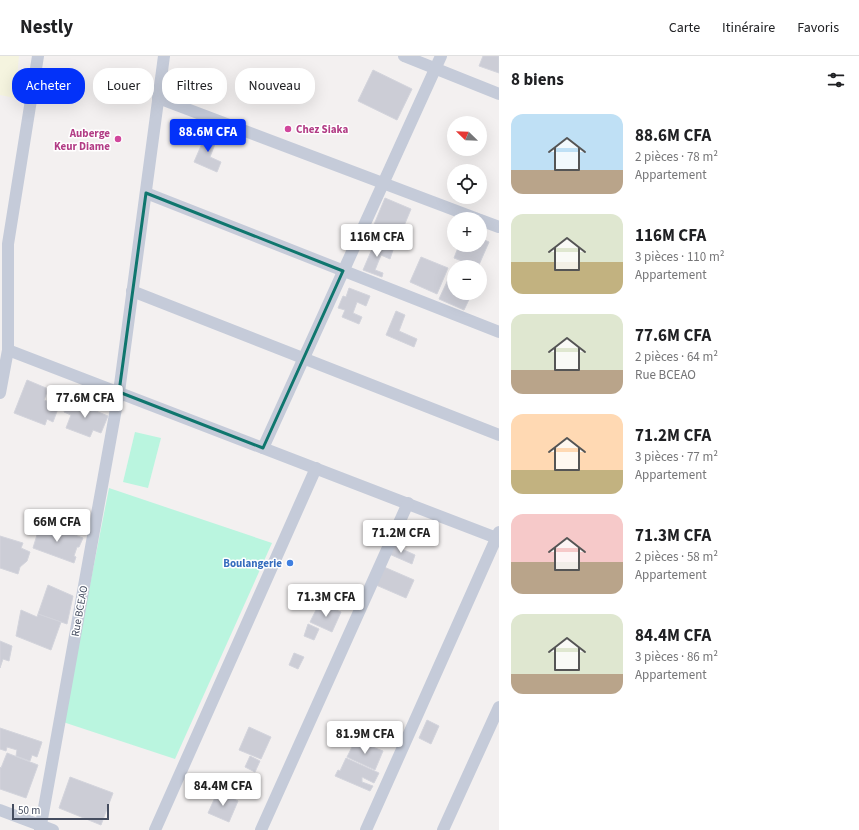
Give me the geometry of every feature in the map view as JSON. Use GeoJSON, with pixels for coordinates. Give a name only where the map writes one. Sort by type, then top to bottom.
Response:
{"type":"FeatureCollection","features":[{"type":"Feature","properties":{"kind":"street"},"geometry":{"type":"LineString","coordinates":[[0,393],[8,350],[8,244],[38,56]]}},
{"type":"Feature","properties":{"kind":"street","name":"Rue BCEAO"},"geometry":{"type":"LineString","coordinates":[[40,828],[119,392],[164,56]]}},
{"type":"Feature","properties":{"kind":"street"},"geometry":{"type":"LineString","coordinates":[[404,56],[499,94]]}},
{"type":"Feature","properties":{"kind":"street"},"geometry":{"type":"LineString","coordinates":[[263,448],[441,56]]}},
{"type":"Feature","properties":{"kind":"street"},"geometry":{"type":"LineString","coordinates":[[158,98],[460,212]]}},
{"type":"Feature","properties":{"kind":"street"},"geometry":{"type":"LineString","coordinates":[[146,193],[499,332]]}},
{"type":"Feature","properties":{"kind":"street"},"geometry":{"type":"LineString","coordinates":[[487,222],[499,227]]}},
{"type":"Feature","properties":{"kind":"street"},"geometry":{"type":"LineString","coordinates":[[132,290],[499,435]]}},
{"type":"Feature","properties":{"kind":"street"},"geometry":{"type":"LineString","coordinates":[[8,350],[408,504],[498,536],[366,830]]}},
{"type":"Feature","properties":{"kind":"street"},"geometry":{"type":"LineString","coordinates":[[155,830],[316,468]]}},
{"type":"Feature","properties":{"kind":"street"},"geometry":{"type":"LineString","coordinates":[[261,830],[408,504]]}},
{"type":"Feature","properties":{"kind":"street"},"geometry":{"type":"LineString","coordinates":[[443,830],[499,707]]}},
{"type":"Feature","properties":{"kind":"street"},"geometry":{"type":"LineString","coordinates":[[0,810],[40,828],[53,830]]}},
{"type":"Feature","properties":{"kind":"highlighted area"},"geometry":{"type":"Polygon","coordinates":[[[146,193],[343,271],[263,448],[119,392],[146,193]]]}},
{"type":"Feature","properties":{"kind":"green space"},"geometry":{"type":"Polygon","coordinates":[[[135,432],[161,438],[148,488],[123,482],[135,432]]]}},
{"type":"Feature","properties":{"kind":"green space"},"geometry":{"type":"Polygon","coordinates":[[[109,488],[272,543],[175,759],[63,722],[109,488]]]}},
{"type":"Feature","properties":{"kind":"sand"},"geometry":{"type":"Polygon","coordinates":[[[0,56],[19,56],[18,68],[12,68],[12,97],[0,95],[0,56]]]}},
{"type":"Feature","properties":{"kind":"building"},"geometry":{"type":"Polygon","coordinates":[[[483,56],[499,56],[499,73],[479,66],[483,56]]]}},
{"type":"Feature","properties":{"kind":"building"},"geometry":{"type":"Polygon","coordinates":[[[373,70],[412,89],[397,120],[358,101],[373,70]]]}},
{"type":"Feature","properties":{"kind":"building"},"geometry":{"type":"Polygon","coordinates":[[[207,132],[218,136],[210,157],[221,162],[217,172],[194,162],[207,132]]]}},
{"type":"Feature","properties":{"kind":"building"},"geometry":{"type":"Polygon","coordinates":[[[385,198],[411,209],[399,238],[373,227],[385,198]]]}},
{"type":"Feature","properties":{"kind":"building"},"geometry":{"type":"Polygon","coordinates":[[[375,242],[393,250],[390,259],[381,255],[375,270],[383,273],[382,277],[363,270],[375,242]]]}},
{"type":"Feature","properties":{"kind":"building"},"geometry":{"type":"Polygon","coordinates":[[[456,252],[485,252],[481,260],[459,260],[454,258],[456,252]]]}},
{"type":"Feature","properties":{"kind":"building"},"geometry":{"type":"Polygon","coordinates":[[[421,257],[447,268],[437,294],[410,282],[421,257]]]}},
{"type":"Feature","properties":{"kind":"building"},"geometry":{"type":"Polygon","coordinates":[[[447,282],[447,300],[469,300],[464,310],[439,299],[447,282]]]}},
{"type":"Feature","properties":{"kind":"building"},"geometry":{"type":"Polygon","coordinates":[[[349,288],[370,296],[366,306],[357,302],[353,313],[362,317],[359,324],[342,317],[345,310],[338,308],[343,296],[346,297],[349,288]]]}},
{"type":"Feature","properties":{"kind":"building"},"geometry":{"type":"Polygon","coordinates":[[[396,311],[405,315],[399,331],[417,339],[414,347],[386,335],[396,311]]]}},
{"type":"Feature","properties":{"kind":"building"},"geometry":{"type":"Polygon","coordinates":[[[27,380],[46,388],[47,392],[44,400],[59,406],[53,422],[47,419],[45,425],[14,413],[27,380]]]}},
{"type":"Feature","properties":{"kind":"building"},"geometry":{"type":"Polygon","coordinates":[[[69,400],[108,416],[101,433],[93,430],[90,437],[66,428],[71,415],[64,412],[69,400]]]}},
{"type":"Feature","properties":{"kind":"building"},"geometry":{"type":"Polygon","coordinates":[[[40,525],[47,527],[48,525],[83,538],[79,547],[77,547],[74,556],[76,557],[74,563],[33,548],[40,525]]]}},
{"type":"Feature","properties":{"kind":"building"},"geometry":{"type":"Polygon","coordinates":[[[0,536],[23,543],[21,548],[30,552],[27,561],[20,567],[18,574],[0,568],[0,536]]]}},
{"type":"Feature","properties":{"kind":"building"},"geometry":{"type":"Polygon","coordinates":[[[391,544],[415,555],[412,564],[387,553],[391,544]]]}},
{"type":"Feature","properties":{"kind":"building"},"geometry":{"type":"Polygon","coordinates":[[[384,567],[414,580],[406,598],[376,585],[384,567]]]}},
{"type":"Feature","properties":{"kind":"building"},"geometry":{"type":"Polygon","coordinates":[[[48,585],[73,596],[67,624],[38,614],[48,585]]]}},
{"type":"Feature","properties":{"kind":"building"},"geometry":{"type":"Polygon","coordinates":[[[326,606],[341,612],[332,632],[310,622],[317,608],[324,611],[326,606]]]}},
{"type":"Feature","properties":{"kind":"building"},"geometry":{"type":"Polygon","coordinates":[[[21,610],[37,617],[38,614],[61,622],[51,650],[16,636],[21,610]]]}},
{"type":"Feature","properties":{"kind":"building"},"geometry":{"type":"Polygon","coordinates":[[[308,624],[319,629],[314,640],[304,636],[308,624]]]}},
{"type":"Feature","properties":{"kind":"building"},"geometry":{"type":"Polygon","coordinates":[[[0,641],[12,646],[9,661],[3,659],[0,668],[0,641]]]}},
{"type":"Feature","properties":{"kind":"building"},"geometry":{"type":"Polygon","coordinates":[[[294,653],[304,657],[298,669],[289,665],[294,653]]]}},
{"type":"Feature","properties":{"kind":"building"},"geometry":{"type":"Polygon","coordinates":[[[427,720],[439,726],[431,744],[419,738],[427,720]]]}},
{"type":"Feature","properties":{"kind":"building"},"geometry":{"type":"Polygon","coordinates":[[[249,727],[271,737],[261,759],[239,750],[249,727]]]}},
{"type":"Feature","properties":{"kind":"building"},"geometry":{"type":"Polygon","coordinates":[[[0,728],[42,742],[37,757],[32,755],[30,761],[16,756],[17,750],[7,747],[6,751],[0,749],[0,728]]]}},
{"type":"Feature","properties":{"kind":"building"},"geometry":{"type":"Polygon","coordinates":[[[356,739],[363,742],[362,743],[383,751],[375,770],[347,757],[356,739]]]}},
{"type":"Feature","properties":{"kind":"building"},"geometry":{"type":"Polygon","coordinates":[[[7,753],[38,765],[26,798],[0,789],[0,767],[1,768],[7,753]]]}},
{"type":"Feature","properties":{"kind":"building"},"geometry":{"type":"Polygon","coordinates":[[[250,756],[260,761],[255,772],[245,767],[250,756]]]}},
{"type":"Feature","properties":{"kind":"building"},"geometry":{"type":"Polygon","coordinates":[[[346,758],[379,773],[374,783],[362,777],[362,782],[373,786],[370,791],[335,776],[338,770],[340,771],[346,758]]]}},
{"type":"Feature","properties":{"kind":"building"},"geometry":{"type":"Polygon","coordinates":[[[70,777],[113,793],[101,825],[59,808],[70,777]]]}},
{"type":"Feature","properties":{"kind":"building"},"geometry":{"type":"Polygon","coordinates":[[[218,791],[238,801],[229,822],[208,813],[218,791]]]}},
{"type":"Feature","properties":{"kind":"place","name":"Chez Siaka"},"geometry":{"type":"Point","coordinates":[288,129]}},
{"type":"Feature","properties":{"kind":"place","name":"Auberge Keur Diame"},"geometry":{"type":"Point","coordinates":[118,139]}},
{"type":"Feature","properties":{"kind":"place","name":"Boulangerie"},"geometry":{"type":"Point","coordinates":[290,563]}}]}
